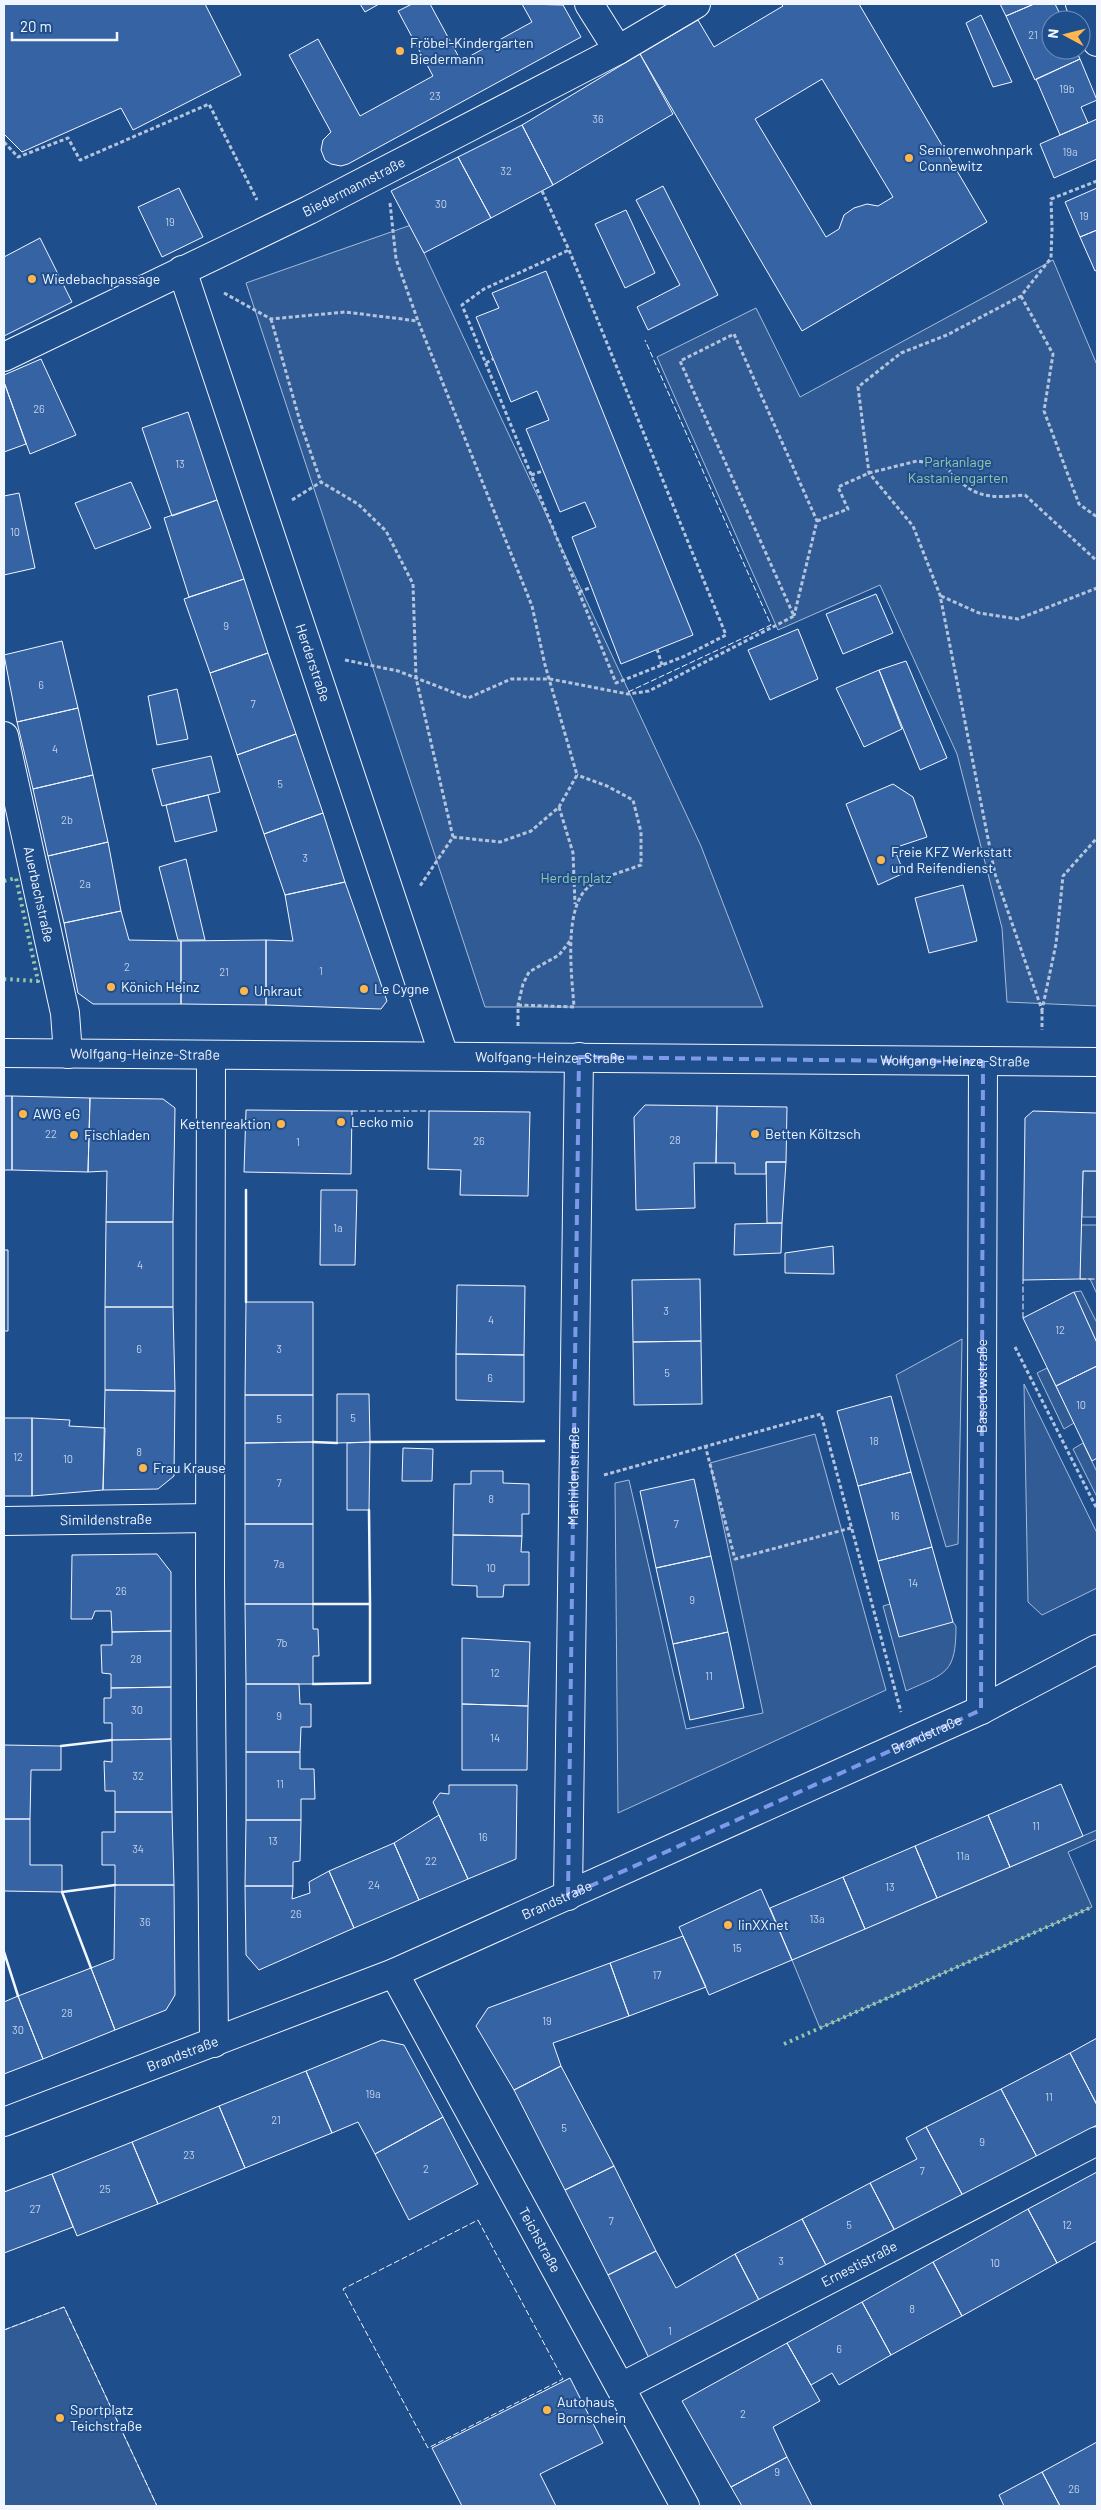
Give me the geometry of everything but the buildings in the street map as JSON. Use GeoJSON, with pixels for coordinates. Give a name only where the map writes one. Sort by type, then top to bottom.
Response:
{"type":"FeatureCollection","features":[{"type":"Feature","properties":{"kind":"street"},"geometry":{"type":"LineString","coordinates":[[589,4],[618,50]]}},
{"type":"Feature","properties":{"kind":"street","name":"Biedermannstraße"},"geometry":{"type":"LineString","coordinates":[[4,358],[386,170],[618,50],[696,4]]}},
{"type":"Feature","properties":{"kind":"street"},"geometry":{"type":"LineString","coordinates":[[1080,4],[1097,42]]}},
{"type":"Feature","properties":{"kind":"street","name":"Herderstraße"},"geometry":{"type":"LineString","coordinates":[[182,270],[444,1056]]}},
{"type":"Feature","properties":{"kind":"street","name":"Auerbachstraße"},"geometry":{"type":"LineString","coordinates":[[4,736],[65,1013],[68,1054]]}},
{"type":"Feature","properties":{"kind":"street","name":"Wolfgang-Heinze-Straße"},"geometry":{"type":"LineString","coordinates":[[4,1053],[1097,1062]]}},
{"type":"Feature","properties":{"kind":"street"},"geometry":{"type":"LineString","coordinates":[[212,1055],[210,1168],[210,1518],[214,2043]]}},
{"type":"Feature","properties":{"kind":"street","name":"Mathildenstraße"},"geometry":{"type":"LineString","coordinates":[[568,1896],[575,1483],[578,1057]]}},
{"type":"Feature","properties":{"kind":"street","name":"Basedowstraße"},"geometry":{"type":"LineString","coordinates":[[981,1710],[983,1062]]}},
{"type":"Feature","properties":{"kind":"street","name":"Simildenstraße"},"geometry":{"type":"LineString","coordinates":[[4,1522],[210,1518]]}},
{"type":"Feature","properties":{"kind":"street","name":"Brandstraße"},"geometry":{"type":"LineString","coordinates":[[4,2122],[394,1973],[981,1710],[1094,1657]]}},
{"type":"Feature","properties":{"kind":"street","name":"Teichstraße"},"geometry":{"type":"LineString","coordinates":[[394,1973],[685,2506]]}},
{"type":"Feature","properties":{"kind":"street","name":"Ernestistraße"},"geometry":{"type":"LineString","coordinates":[[621,2388],[1097,2141]]}},
{"type":"Feature","properties":{"kind":"path"},"geometry":{"type":"LineString","coordinates":[[4,142],[18,157],[68,138],[80,160],[209,104],[271,228]]}},
{"type":"Feature","properties":{"kind":"path"},"geometry":{"type":"LineString","coordinates":[[386,170],[396,259],[418,321],[532,606],[545,666],[577,775],[559,807],[531,831],[500,842],[453,837]]}},
{"type":"Feature","properties":{"kind":"path"},"geometry":{"type":"LineString","coordinates":[[1097,181],[1051,199],[1050,258],[1021,296],[947,335],[901,353],[858,387],[869,473],[913,526],[940,595],[995,874],[1042,1010],[1056,944],[1062,876],[1097,838]]}},
{"type":"Feature","properties":{"kind":"path"},"geometry":{"type":"LineString","coordinates":[[542,191],[569,250],[726,635],[662,665],[616,683],[462,305],[484,289],[569,250]]}},
{"type":"Feature","properties":{"kind":"path"},"geometry":{"type":"LineString","coordinates":[[182,270],[271,319],[346,312],[418,321]]}},
{"type":"Feature","properties":{"kind":"path"},"geometry":{"type":"LineString","coordinates":[[1021,296],[1053,354],[1044,411],[1080,504],[1097,518]]}},
{"type":"Feature","properties":{"kind":"path"},"geometry":{"type":"LineString","coordinates":[[271,319],[301,425],[321,482],[358,504],[386,531],[413,584],[416,678],[453,837],[436,864]]}},
{"type":"Feature","properties":{"kind":"path"},"geometry":{"type":"LineString","coordinates":[[310,652],[398,671],[468,698],[511,679],[550,679],[628,694],[649,692],[794,616],[817,521],[734,334],[680,361],[794,616]]}},
{"type":"Feature","properties":{"kind":"path"},"geometry":{"type":"LineString","coordinates":[[486,363],[493,360]]}},
{"type":"Feature","properties":{"kind":"path"},"geometry":{"type":"LineString","coordinates":[[817,521],[848,509],[838,487],[869,473],[916,461],[944,465],[963,486],[991,498],[1025,495],[1097,561]]}},
{"type":"Feature","properties":{"kind":"path"},"geometry":{"type":"LineString","coordinates":[[531,475],[543,471]]}},
{"type":"Feature","properties":{"kind":"path"},"geometry":{"type":"LineString","coordinates":[[579,592],[592,587]]}},
{"type":"Feature","properties":{"kind":"path"},"geometry":{"type":"LineString","coordinates":[[940,595],[979,613],[1018,619],[1097,588]]}},
{"type":"Feature","properties":{"kind":"path"},"geometry":{"type":"LineString","coordinates":[[657,650],[662,665]]}},
{"type":"Feature","properties":{"kind":"path"},"geometry":{"type":"LineString","coordinates":[[576,906],[590,886],[641,865],[641,832],[633,800],[607,786],[577,775]]}},
{"type":"Feature","properties":{"kind":"path"},"geometry":{"type":"LineString","coordinates":[[518,1005],[574,1007],[571,940],[576,906],[572,853],[559,807]]}},
{"type":"Feature","properties":{"kind":"path"},"geometry":{"type":"LineString","coordinates":[[518,1057],[518,1005],[523,984],[529,972],[559,955],[571,940]]}},
{"type":"Feature","properties":{"kind":"path"},"geometry":{"type":"LineString","coordinates":[[1012,1341],[1097,1509]]}},
{"type":"Feature","properties":{"kind":"path"},"geometry":{"type":"LineString","coordinates":[[575,1483],[821,1414],[909,1742]]}},
{"type":"Feature","properties":{"kind":"path"},"geometry":{"type":"LineString","coordinates":[[705,1445],[736,1559],[851,1528]]}},
{"type":"Feature","properties":{"kind":"highlighted area"},"geometry":{"type":"Polygon","coordinates":[[[579,1057],[983,1062],[981,1710],[568,1896],[579,1057]]]}},
{"type":"Feature","properties":{"kind":"green space","name":"Herderplatz"},"geometry":{"type":"Polygon","coordinates":[[[411,225],[701,846],[763,1007],[485,1007],[246,283],[411,225]]]}},
{"type":"Feature","properties":{"kind":"green space","name":"Parkanlage Kastaniengarten"},"geometry":{"type":"Polygon","coordinates":[[[1053,260],[1097,365],[1097,1006],[1007,1002],[1002,928],[957,754],[880,585],[778,630],[657,357],[756,308],[800,397],[1053,260]]]}},
{"type":"Feature","properties":{"kind":"green space"},"geometry":{"type":"Polygon","coordinates":[[[1083,1171],[1097,1171],[1097,1217],[1082,1217],[1083,1171]]]}},
{"type":"Feature","properties":{"kind":"green space"},"geometry":{"type":"Polygon","coordinates":[[[1081,1225],[1097,1225],[1097,1294],[1090,1279],[1080,1279],[1081,1225]]]}},
{"type":"Feature","properties":{"kind":"green space"},"geometry":{"type":"Polygon","coordinates":[[[1081,1291],[1097,1323],[1097,1343],[1074,1292],[1081,1291]]]}},
{"type":"Feature","properties":{"kind":"green space"},"geometry":{"type":"Polygon","coordinates":[[[962,1339],[958,1544],[946,1547],[896,1375],[962,1339]]]}},
{"type":"Feature","properties":{"kind":"green space"},"geometry":{"type":"Polygon","coordinates":[[[1047,1368],[1074,1423],[1064,1429],[1037,1373],[1047,1368]]]}},
{"type":"Feature","properties":{"kind":"green space"},"geometry":{"type":"Polygon","coordinates":[[[1024,1384],[1097,1533],[1097,1588],[1042,1615],[1028,1602],[1024,1384]]]}},
{"type":"Feature","properties":{"kind":"green space"},"geometry":{"type":"Polygon","coordinates":[[[815,1434],[886,1690],[618,1813],[615,1483],[629,1480],[686,1729],[763,1713],[710,1463],[815,1434]]]}},
{"type":"Feature","properties":{"kind":"green space"},"geometry":{"type":"Polygon","coordinates":[[[1083,1443],[1097,1472],[1097,1497],[1073,1449],[1083,1443]]]}},
{"type":"Feature","properties":{"kind":"green space"},"geometry":{"type":"Polygon","coordinates":[[[890,1604],[953,1622],[956,1626],[954,1654],[946,1670],[931,1680],[906,1691],[883,1606],[890,1604]]]}},
{"type":"Feature","properties":{"kind":"green space"},"geometry":{"type":"Polygon","coordinates":[[[1097,1830],[1097,1839],[1068,1852],[1092,1907],[820,2028],[792,1960],[1097,1830]]]}},
{"type":"Feature","properties":{"kind":"green space","name":"Sportplatz Teichstraße"},"geometry":{"type":"Polygon","coordinates":[[[64,2307],[157,2506],[4,2506],[4,2330],[64,2307]]]}},
{"type":"Feature","properties":{"kind":"hedge"},"geometry":{"type":"LineString","coordinates":[[4,881],[16,878],[38,981],[4,979]]}},
{"type":"Feature","properties":{"kind":"hedge"},"geometry":{"type":"LineString","coordinates":[[784,2044],[1092,1907]]}},
{"type":"Feature","properties":{"kind":"fence"},"geometry":{"type":"LineString","coordinates":[[628,692],[771,625],[645,340]]}},
{"type":"Feature","properties":{"kind":"fence"},"geometry":{"type":"LineString","coordinates":[[352,1111],[429,1111]]}},
{"type":"Feature","properties":{"kind":"fence"},"geometry":{"type":"LineString","coordinates":[[1080,1279],[1097,1279]]}},
{"type":"Feature","properties":{"kind":"fence"},"geometry":{"type":"LineString","coordinates":[[1023,1280],[1023,1318]]}},
{"type":"Feature","properties":{"kind":"fence"},"geometry":{"type":"LineString","coordinates":[[478,2220],[563,2379],[428,2448],[343,2289],[478,2220]]}},
{"type":"Feature","properties":{"kind":"fence"},"geometry":{"type":"LineString","coordinates":[[4,2330],[64,2307],[157,2506]]}},
{"type":"Feature","properties":{"kind":"wall"},"geometry":{"type":"LineString","coordinates":[[246,1190],[246,1302]]}},
{"type":"Feature","properties":{"kind":"wall"},"geometry":{"type":"LineString","coordinates":[[370,1442],[544,1441]]}},
{"type":"Feature","properties":{"kind":"wall"},"geometry":{"type":"LineString","coordinates":[[313,1442],[337,1443]]}},
{"type":"Feature","properties":{"kind":"wall"},"geometry":{"type":"LineString","coordinates":[[313,1604],[370,1604],[369,1510]]}},
{"type":"Feature","properties":{"kind":"wall"},"geometry":{"type":"LineString","coordinates":[[313,1684],[370,1683],[370,1604]]}},
{"type":"Feature","properties":{"kind":"wall"},"geometry":{"type":"LineString","coordinates":[[61,1746],[112,1740]]}},
{"type":"Feature","properties":{"kind":"wall"},"geometry":{"type":"LineString","coordinates":[[91,1968],[62,1892],[115,1885]]}},
{"type":"Feature","properties":{"kind":"wall"},"geometry":{"type":"LineString","coordinates":[[4,1952],[18,1996]]}},
{"type":"Feature","properties":{"kind":"place","name":"Fröbel-Kindergarten Biedermann"},"geometry":{"type":"Point","coordinates":[400,51]}},
{"type":"Feature","properties":{"kind":"place","name":"Seniorenwohnpark Connewitz"},"geometry":{"type":"Point","coordinates":[909,158]}},
{"type":"Feature","properties":{"kind":"place","name":"Wiedebachpassage"},"geometry":{"type":"Point","coordinates":[32,279]}},
{"type":"Feature","properties":{"kind":"place","name":"Freie KFZ Werkstatt und Reifendienst"},"geometry":{"type":"Point","coordinates":[881,860]}},
{"type":"Feature","properties":{"kind":"place","name":"Könich Heinz"},"geometry":{"type":"Point","coordinates":[111,987]}},
{"type":"Feature","properties":{"kind":"place","name":"Le Cygne"},"geometry":{"type":"Point","coordinates":[364,989]}},
{"type":"Feature","properties":{"kind":"place","name":"Unkraut"},"geometry":{"type":"Point","coordinates":[244,991]}},
{"type":"Feature","properties":{"kind":"place","name":"AWG eG"},"geometry":{"type":"Point","coordinates":[23,1114]}},
{"type":"Feature","properties":{"kind":"place","name":"Lecko mio"},"geometry":{"type":"Point","coordinates":[341,1122]}},
{"type":"Feature","properties":{"kind":"place","name":"Kettenreaktion"},"geometry":{"type":"Point","coordinates":[281,1124]}},
{"type":"Feature","properties":{"kind":"place","name":"Betten Költzsch"},"geometry":{"type":"Point","coordinates":[755,1134]}},
{"type":"Feature","properties":{"kind":"place","name":"Fischladen"},"geometry":{"type":"Point","coordinates":[74,1135]}},
{"type":"Feature","properties":{"kind":"place","name":"Frau Krause"},"geometry":{"type":"Point","coordinates":[143,1468]}},
{"type":"Feature","properties":{"kind":"place","name":"linXXnet"},"geometry":{"type":"Point","coordinates":[728,1925]}},
{"type":"Feature","properties":{"kind":"place","name":"Autohaus Bornschein"},"geometry":{"type":"Point","coordinates":[547,2410]}},
{"type":"Feature","properties":{"kind":"place","name":"Sportplatz Teichstraße"},"geometry":{"type":"Point","coordinates":[60,2418]}}]}
